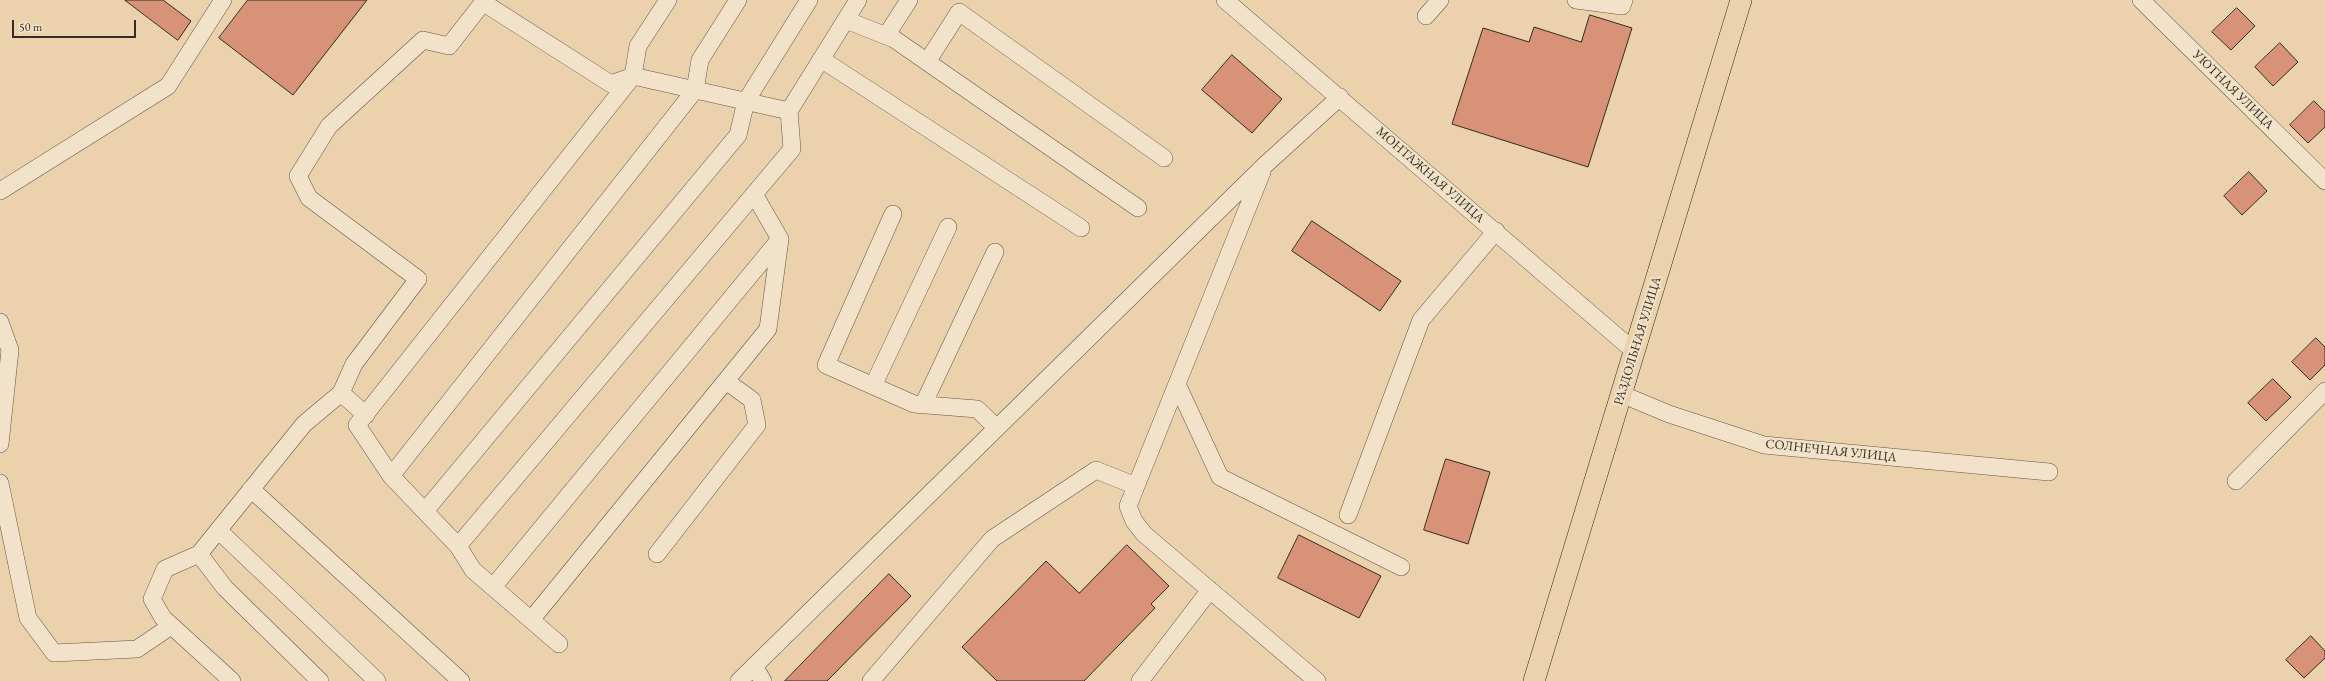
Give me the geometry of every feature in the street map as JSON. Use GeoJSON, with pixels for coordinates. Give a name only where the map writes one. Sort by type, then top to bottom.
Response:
{"type":"FeatureCollection","features":[{"type":"Feature","properties":{"kind":"main road","name":"РАЗДОЛЬНАЯ УЛИЦА"},"geometry":{"type":"LineString","coordinates":[[1534,681],[1741,0]]}},
{"type":"Feature","properties":{"kind":"street"},"geometry":{"type":"LineString","coordinates":[[0,191],[168,86],[223,0]]}},
{"type":"Feature","properties":{"kind":"street"},"geometry":{"type":"LineString","coordinates":[[559,644],[473,570],[458,546],[391,476],[357,425],[633,76],[638,46],[668,0]]}},
{"type":"Feature","properties":{"kind":"street"},"geometry":{"type":"LineString","coordinates":[[391,476],[695,90],[700,60],[738,0]]}},
{"type":"Feature","properties":{"kind":"street"},"geometry":{"type":"LineString","coordinates":[[425,511],[738,135],[746,101],[808,0]]}},
{"type":"Feature","properties":{"kind":"street"},"geometry":{"type":"LineString","coordinates":[[458,546],[792,149],[789,111],[858,0]]}},
{"type":"Feature","properties":{"kind":"street"},"geometry":{"type":"LineString","coordinates":[[886,36],[909,0]]}},
{"type":"Feature","properties":{"kind":"street","name":"МОНТАЖНАЯ УЛИЦА"},"geometry":{"type":"LineString","coordinates":[[1225,0],[1340,97],[1634,351]]}},
{"type":"Feature","properties":{"kind":"street"},"geometry":{"type":"LineString","coordinates":[[1426,16],[1440,0]]}},
{"type":"Feature","properties":{"kind":"street"},"geometry":{"type":"LineString","coordinates":[[1576,0],[1622,6],[1624,0]]}},
{"type":"Feature","properties":{"kind":"street","name":"УЮТНАЯ УЛИЦА"},"geometry":{"type":"LineString","coordinates":[[2141,0],[2325,181]]}},
{"type":"Feature","properties":{"kind":"street"},"geometry":{"type":"LineString","coordinates":[[232,681],[163,618],[152,599],[165,569],[199,554],[304,424],[341,393],[354,364],[418,280],[310,198],[298,176],[329,126],[423,40],[449,46],[485,1],[611,84],[633,76],[789,111]]}},
{"type":"Feature","properties":{"kind":"street"},"geometry":{"type":"LineString","coordinates":[[927,62],[959,12],[1164,158]]}},
{"type":"Feature","properties":{"kind":"street"},"geometry":{"type":"LineString","coordinates":[[846,20],[894,39],[1138,208]]}},
{"type":"Feature","properties":{"kind":"street"},"geometry":{"type":"LineString","coordinates":[[821,59],[1081,228]]}},
{"type":"Feature","properties":{"kind":"street"},"geometry":{"type":"LineString","coordinates":[[739,681],[1265,165],[1340,97]]}},
{"type":"Feature","properties":{"kind":"street"},"geometry":{"type":"LineString","coordinates":[[1265,165],[1128,506],[1134,521],[1144,534],[1317,681]]}},
{"type":"Feature","properties":{"kind":"street"},"geometry":{"type":"LineString","coordinates":[[531,620],[768,329],[780,239],[754,194]]}},
{"type":"Feature","properties":{"kind":"street"},"geometry":{"type":"LineString","coordinates":[[893,214],[826,365],[914,404],[977,409],[997,428]]}},
{"type":"Feature","properties":{"kind":"street"},"geometry":{"type":"LineString","coordinates":[[873,386],[948,227]]}},
{"type":"Feature","properties":{"kind":"street"},"geometry":{"type":"LineString","coordinates":[[1348,515],[1421,320],[1496,232]]}},
{"type":"Feature","properties":{"kind":"street"},"geometry":{"type":"LineString","coordinates":[[493,587],[780,239]]}},
{"type":"Feature","properties":{"kind":"street"},"geometry":{"type":"LineString","coordinates":[[923,405],[995,252]]}},
{"type":"Feature","properties":{"kind":"street"},"geometry":{"type":"LineString","coordinates":[[0,322],[10,350],[0,444]]}},
{"type":"Feature","properties":{"kind":"street"},"geometry":{"type":"LineString","coordinates":[[656,554],[757,425],[752,400],[726,381]]}},
{"type":"Feature","properties":{"kind":"street"},"geometry":{"type":"LineString","coordinates":[[1177,384],[1220,477],[1401,567]]}},
{"type":"Feature","properties":{"kind":"street"},"geometry":{"type":"LineString","coordinates":[[2236,482],[2325,391]]}},
{"type":"Feature","properties":{"kind":"street"},"geometry":{"type":"LineString","coordinates":[[341,393],[366,415]]}},
{"type":"Feature","properties":{"kind":"street","name":"СОЛНЕЧНАЯ УЛИЦА"},"geometry":{"type":"LineString","coordinates":[[1621,394],[1669,414],[1764,445],[2049,472]]}},
{"type":"Feature","properties":{"kind":"street"},"geometry":{"type":"LineString","coordinates":[[871,681],[992,539],[1096,470],[1136,486]]}},
{"type":"Feature","properties":{"kind":"street"},"geometry":{"type":"LineString","coordinates":[[0,484],[28,618],[54,653],[137,649],[171,626]]}},
{"type":"Feature","properties":{"kind":"street"},"geometry":{"type":"LineString","coordinates":[[251,489],[461,681]]}},
{"type":"Feature","properties":{"kind":"street"},"geometry":{"type":"LineString","coordinates":[[218,530],[377,681]]}},
{"type":"Feature","properties":{"kind":"street"},"geometry":{"type":"LineString","coordinates":[[199,554],[225,588],[320,681]]}},
{"type":"Feature","properties":{"kind":"street"},"geometry":{"type":"LineString","coordinates":[[1140,681],[1210,590]]}},
{"type":"Feature","properties":{"kind":"street"},"geometry":{"type":"LineString","coordinates":[[754,666],[763,681]]}},
{"type":"Feature","properties":{"kind":"building"},"geometry":{"type":"Polygon","coordinates":[[[125,0],[163,0],[191,21],[178,40],[125,0]]]}},
{"type":"Feature","properties":{"kind":"building"},"geometry":{"type":"Polygon","coordinates":[[[248,0],[367,0],[293,95],[219,38],[248,0]]]}},
{"type":"Feature","properties":{"kind":"building"},"geometry":{"type":"Polygon","coordinates":[[[2237,8],[2255,26],[2231,50],[2212,32],[2237,8]]]}},
{"type":"Feature","properties":{"kind":"building"},"geometry":{"type":"Polygon","coordinates":[[[1590,15],[1632,28],[1588,167],[1452,124],[1483,28],[1529,42],[1534,27],[1581,42],[1590,15]]]}},
{"type":"Feature","properties":{"kind":"building"},"geometry":{"type":"Polygon","coordinates":[[[2280,43],[2298,62],[2273,86],[2255,67],[2280,43]]]}},
{"type":"Feature","properties":{"kind":"building"},"geometry":{"type":"Polygon","coordinates":[[[1232,55],[1282,99],[1252,133],[1202,90],[1232,55]]]}},
{"type":"Feature","properties":{"kind":"building"},"geometry":{"type":"Polygon","coordinates":[[[2314,101],[2325,112],[2325,127],[2308,143],[2290,125],[2314,101]]]}},
{"type":"Feature","properties":{"kind":"building"},"geometry":{"type":"Polygon","coordinates":[[[2249,172],[2267,191],[2242,215],[2224,196],[2249,172]]]}},
{"type":"Feature","properties":{"kind":"building"},"geometry":{"type":"Polygon","coordinates":[[[1312,221],[1401,281],[1380,311],[1292,251],[1312,221]]]}},
{"type":"Feature","properties":{"kind":"building"},"geometry":{"type":"Polygon","coordinates":[[[2316,338],[2325,347],[2325,365],[2310,380],[2292,362],[2316,338]]]}},
{"type":"Feature","properties":{"kind":"building"},"geometry":{"type":"Polygon","coordinates":[[[2273,379],[2291,397],[2266,421],[2248,403],[2273,379]]]}},
{"type":"Feature","properties":{"kind":"building"},"geometry":{"type":"Polygon","coordinates":[[[1446,459],[1490,472],[1468,544],[1424,530],[1446,459]]]}},
{"type":"Feature","properties":{"kind":"building"},"geometry":{"type":"Polygon","coordinates":[[[1299,535],[1381,576],[1359,618],[1278,578],[1299,535]]]}},
{"type":"Feature","properties":{"kind":"building"},"geometry":{"type":"Polygon","coordinates":[[[1127,545],[1169,586],[1151,604],[1155,608],[1084,681],[997,681],[962,647],[1046,561],[1079,593],[1127,545]]]}},
{"type":"Feature","properties":{"kind":"building"},"geometry":{"type":"Polygon","coordinates":[[[889,574],[911,596],[827,681],[785,681],[889,574]]]}},
{"type":"Feature","properties":{"kind":"building"},"geometry":{"type":"Polygon","coordinates":[[[2311,636],[2325,651],[2325,658],[2304,678],[2286,660],[2311,636]]]}}]}
